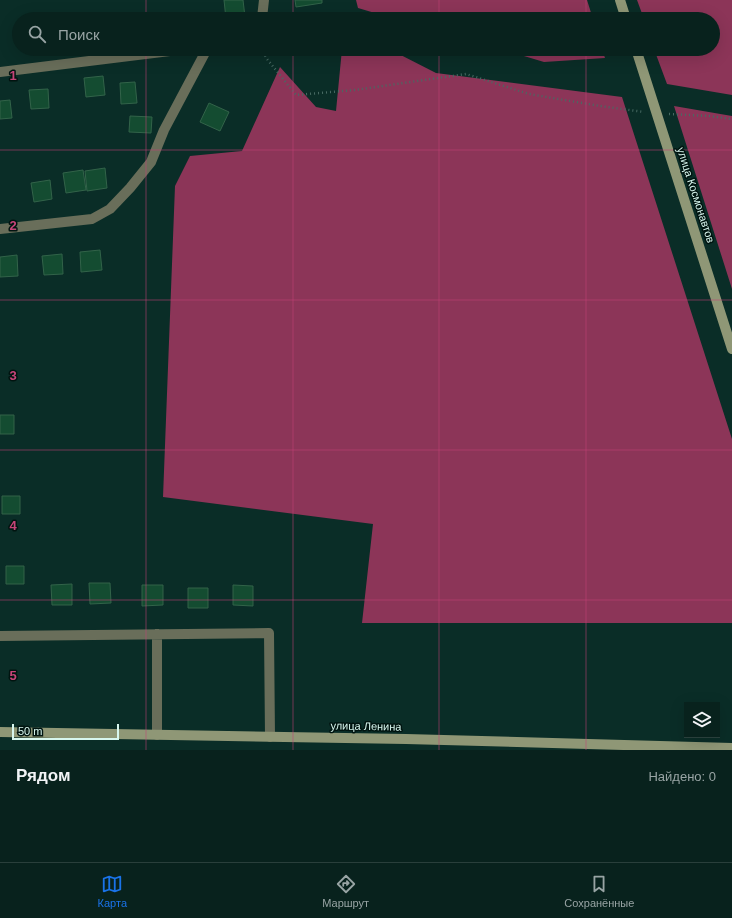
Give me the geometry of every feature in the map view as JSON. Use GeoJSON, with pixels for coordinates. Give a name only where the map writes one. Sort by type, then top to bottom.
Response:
{"type":"FeatureCollection","features":[{"type":"Feature","properties":{"kind":"main road"},"geometry":{"type":"LineString","coordinates":[[620,0],[624,12]]}},
{"type":"Feature","properties":{"kind":"main road","name":"улица Космонавтов"},"geometry":{"type":"LineString","coordinates":[[638,56],[732,349]]}},
{"type":"Feature","properties":{"kind":"main road","name":"улица Ленина"},"geometry":{"type":"LineString","coordinates":[[0,732],[406,739],[732,748]]}},
{"type":"Feature","properties":{"kind":"main road"},"geometry":{"type":"LineString","coordinates":[[717,748],[732,743]]}},
{"type":"Feature","properties":{"kind":"street"},"geometry":{"type":"LineString","coordinates":[[263,12],[264,0]]}},
{"type":"Feature","properties":{"kind":"street"},"geometry":{"type":"LineString","coordinates":[[0,72],[129,56]]}},
{"type":"Feature","properties":{"kind":"street"},"geometry":{"type":"LineString","coordinates":[[0,229],[92,219],[110,209],[130,188],[151,162],[164,130],[203,56]]}},
{"type":"Feature","properties":{"kind":"street"},"geometry":{"type":"LineString","coordinates":[[0,636],[269,633],[270,737]]}},
{"type":"Feature","properties":{"kind":"street"},"geometry":{"type":"LineString","coordinates":[[157,634],[157,735]]}},
{"type":"Feature","properties":{"kind":"path"},"geometry":{"type":"LineString","coordinates":[[265,56],[296,95],[355,90],[466,74],[529,94],[600,106],[657,113],[732,119]]}},
{"type":"Feature","properties":{"kind":"shaded area"},"geometry":{"type":"Polygon","coordinates":[[[356,0],[587,0],[591,12],[371,12],[358,8],[356,0]]]}},
{"type":"Feature","properties":{"kind":"shaded area"},"geometry":{"type":"Polygon","coordinates":[[[637,0],[732,0],[732,95],[667,84],[657,56],[720,56],[720,12],[641,12],[637,0]]]}},
{"type":"Feature","properties":{"kind":"shaded area"},"geometry":{"type":"Polygon","coordinates":[[[341,56],[403,56],[436,73],[622,97],[732,439],[732,623],[362,623],[373,524],[163,497],[175,186],[190,156],[242,151],[280,67],[316,107],[336,111],[341,56]]]}},
{"type":"Feature","properties":{"kind":"shaded area"},"geometry":{"type":"Polygon","coordinates":[[[524,56],[604,56],[605,58],[544,62],[524,56]]]}},
{"type":"Feature","properties":{"kind":"shaded area"},"geometry":{"type":"Polygon","coordinates":[[[674,106],[732,116],[732,289],[674,106]]]}},
{"type":"Feature","properties":{"kind":"building"},"geometry":{"type":"Polygon","coordinates":[[[224,0],[243,0],[244,12],[225,12],[224,0]]]}},
{"type":"Feature","properties":{"kind":"building"},"geometry":{"type":"Polygon","coordinates":[[[295,0],[322,0],[322,3],[296,7],[295,0]]]}},
{"type":"Feature","properties":{"kind":"building"},"geometry":{"type":"Polygon","coordinates":[[[103,76],[105,95],[86,97],[84,78],[103,76]]]}},
{"type":"Feature","properties":{"kind":"building"},"geometry":{"type":"Polygon","coordinates":[[[135,82],[137,103],[121,104],[120,83],[135,82]]]}},
{"type":"Feature","properties":{"kind":"building"},"geometry":{"type":"Polygon","coordinates":[[[48,89],[49,108],[31,109],[29,90],[48,89]]]}},
{"type":"Feature","properties":{"kind":"building"},"geometry":{"type":"Polygon","coordinates":[[[10,100],[12,118],[0,119],[0,101],[10,100]]]}},
{"type":"Feature","properties":{"kind":"building"},"geometry":{"type":"Polygon","coordinates":[[[209,103],[229,112],[220,131],[200,122],[209,103]]]}},
{"type":"Feature","properties":{"kind":"building"},"geometry":{"type":"Polygon","coordinates":[[[130,116],[152,117],[151,133],[129,132],[130,116]]]}},
{"type":"Feature","properties":{"kind":"building"},"geometry":{"type":"Polygon","coordinates":[[[105,168],[107,188],[87,191],[85,171],[105,168]]]}},
{"type":"Feature","properties":{"kind":"building"},"geometry":{"type":"Polygon","coordinates":[[[83,170],[86,190],[66,193],[63,173],[83,170]]]}},
{"type":"Feature","properties":{"kind":"building"},"geometry":{"type":"Polygon","coordinates":[[[50,180],[52,199],[34,202],[31,183],[50,180]]]}},
{"type":"Feature","properties":{"kind":"building"},"geometry":{"type":"Polygon","coordinates":[[[100,250],[102,270],[81,272],[80,252],[100,250]]]}},
{"type":"Feature","properties":{"kind":"building"},"geometry":{"type":"Polygon","coordinates":[[[62,254],[63,274],[44,275],[42,256],[62,254]]]}},
{"type":"Feature","properties":{"kind":"building"},"geometry":{"type":"Polygon","coordinates":[[[17,255],[18,276],[0,277],[0,257],[17,255]]]}},
{"type":"Feature","properties":{"kind":"building"},"geometry":{"type":"Polygon","coordinates":[[[0,415],[14,415],[14,434],[0,434],[0,415]]]}},
{"type":"Feature","properties":{"kind":"building"},"geometry":{"type":"Polygon","coordinates":[[[2,496],[20,496],[20,514],[2,514],[2,496]]]}},
{"type":"Feature","properties":{"kind":"building"},"geometry":{"type":"Polygon","coordinates":[[[6,566],[24,566],[24,584],[6,584],[6,566]]]}},
{"type":"Feature","properties":{"kind":"building"},"geometry":{"type":"Polygon","coordinates":[[[89,583],[110,583],[111,603],[90,604],[89,583]]]}},
{"type":"Feature","properties":{"kind":"building"},"geometry":{"type":"Polygon","coordinates":[[[72,584],[72,605],[52,605],[51,585],[72,584]]]}},
{"type":"Feature","properties":{"kind":"building"},"geometry":{"type":"Polygon","coordinates":[[[142,585],[163,585],[163,605],[142,606],[142,585]]]}},
{"type":"Feature","properties":{"kind":"building"},"geometry":{"type":"Polygon","coordinates":[[[233,585],[253,586],[253,606],[233,605],[233,585]]]}},
{"type":"Feature","properties":{"kind":"building"},"geometry":{"type":"Polygon","coordinates":[[[188,588],[208,588],[208,608],[188,608],[188,588]]]}}]}
